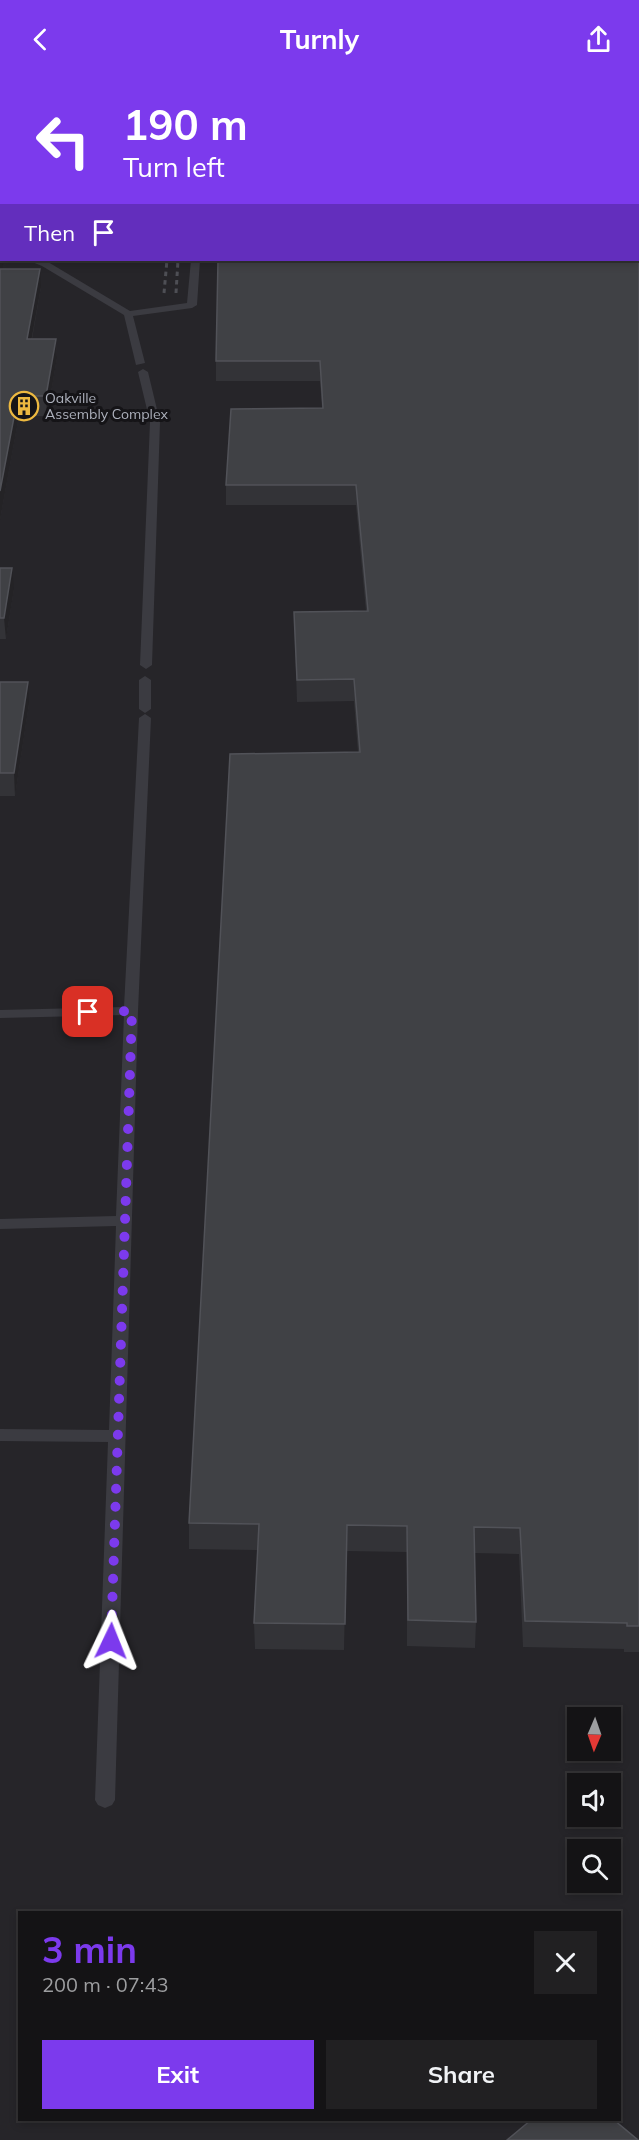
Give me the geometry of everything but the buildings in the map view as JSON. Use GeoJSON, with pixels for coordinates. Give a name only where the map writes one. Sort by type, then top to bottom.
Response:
{"type":"FeatureCollection","features":[{"type":"Feature","properties":{"kind":"lane"},"geometry":{"type":"LineString","coordinates":[[35,261],[45,264],[128,314],[192,304],[196,261]]}},
{"type":"Feature","properties":{"kind":"lane"},"geometry":{"type":"LineString","coordinates":[[128,314],[155,422],[146,665]]}},
{"type":"Feature","properties":{"kind":"lane"},"geometry":{"type":"LineString","coordinates":[[105,1800],[145,680]]}},
{"type":"Feature","properties":{"kind":"lane"},"geometry":{"type":"LineString","coordinates":[[0,1014],[132,1011]]}},
{"type":"Feature","properties":{"kind":"lane"},"geometry":{"type":"LineString","coordinates":[[0,1224],[124,1221]]}},
{"type":"Feature","properties":{"kind":"lane"},"geometry":{"type":"LineString","coordinates":[[0,1435],[117,1436]]}},
{"type":"Feature","properties":{"kind":"shaded area"},"geometry":{"type":"Polygon","coordinates":[[[0,261],[639,261],[639,2140],[0,2140],[0,261]]]}},
{"type":"Feature","properties":{"kind":"railway"},"geometry":{"type":"LineString","coordinates":[[164,293],[167,261]]}},
{"type":"Feature","properties":{"kind":"railway"},"geometry":{"type":"LineString","coordinates":[[176,293],[178,261]]}},
{"type":"Feature","properties":{"kind":"place","name":"Oakville Assembly Complex"},"geometry":{"type":"Point","coordinates":[24,406]}},
{"type":"Feature","properties":{"kind":"route"},"geometry":{"type":"LineString","coordinates":[[88,1012],[132,1011],[111,1641]]}}]}
